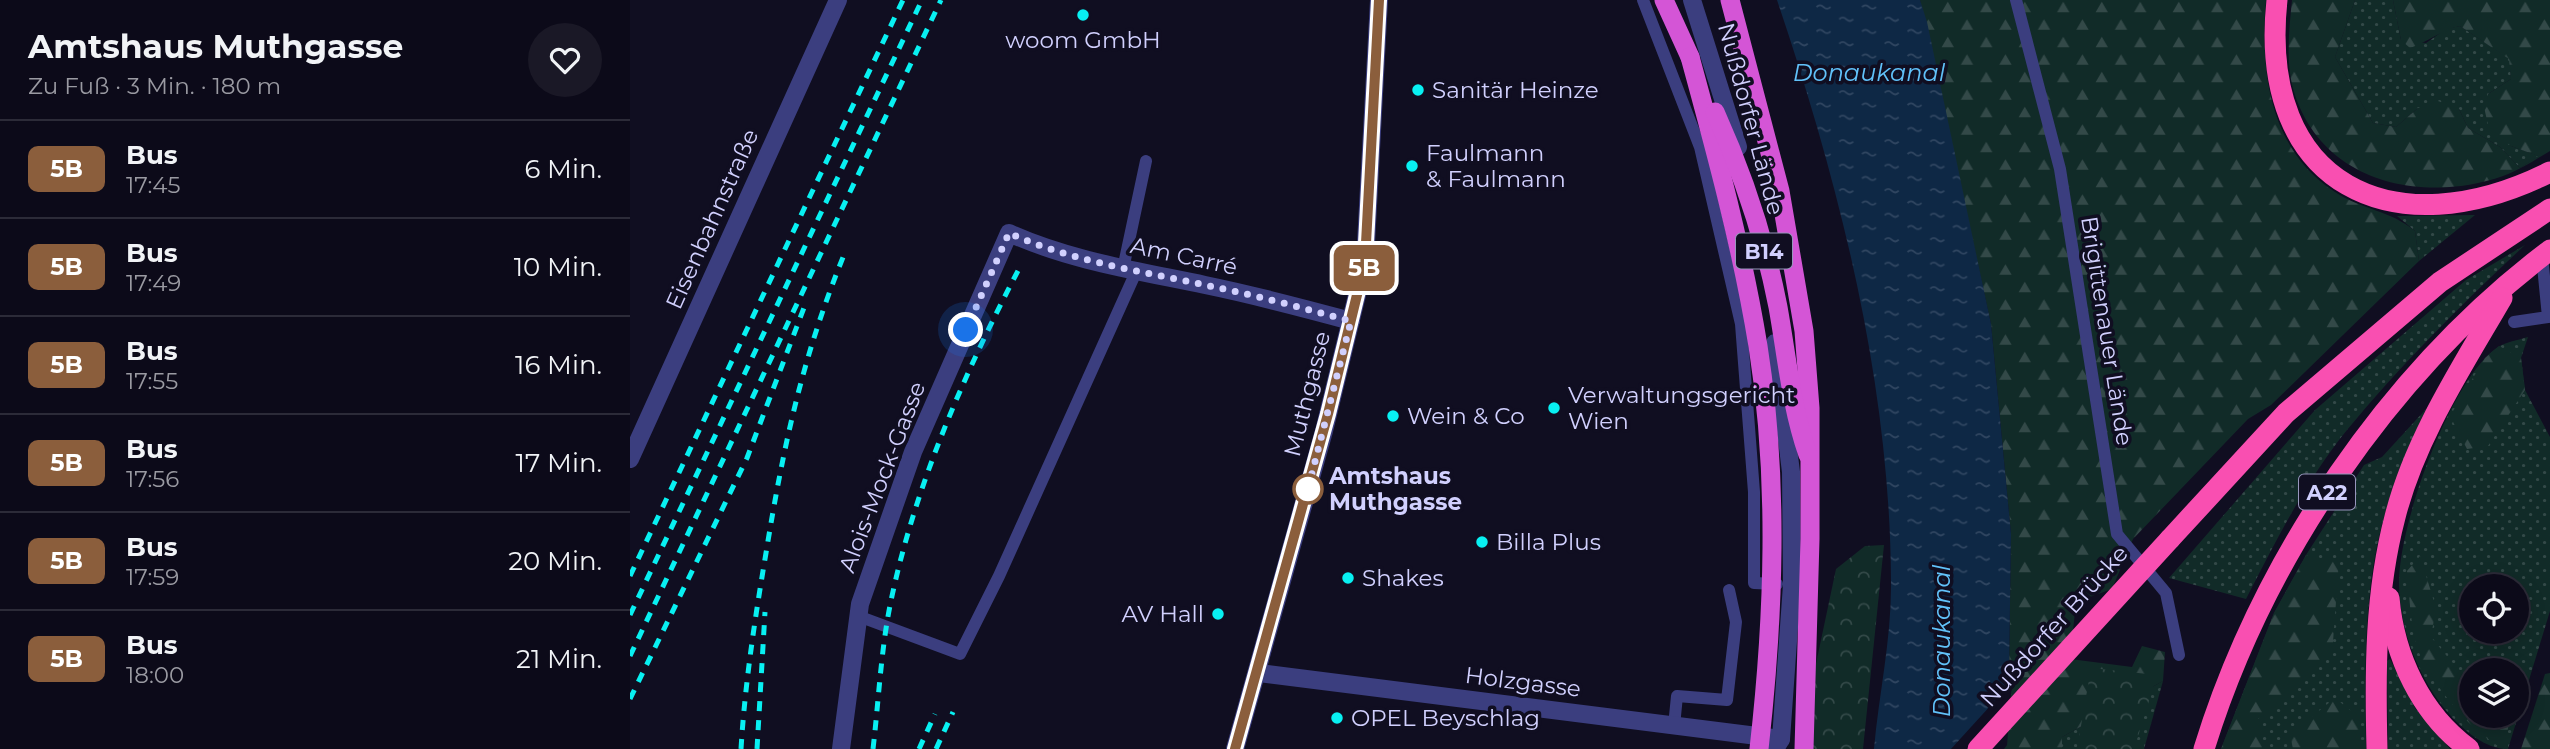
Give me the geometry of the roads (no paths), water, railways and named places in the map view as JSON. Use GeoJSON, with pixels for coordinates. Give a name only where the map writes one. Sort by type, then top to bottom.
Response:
{"type":"FeatureCollection","features":[{"type":"Feature","properties":{"kind":"highway","name":"B14"},"geometry":{"type":"LineString","coordinates":[[1664,0],[1734,154],[1754,214],[1777,305],[1795,412],[1808,455],[1810,552],[1804,749]]}},
{"type":"Feature","properties":{"kind":"highway"},"geometry":{"type":"LineString","coordinates":[[1730,0],[1780,191],[1794,267],[1810,408],[1808,455]]}},
{"type":"Feature","properties":{"kind":"highway"},"geometry":{"type":"LineString","coordinates":[[2277,0],[2275,59],[2285,106],[2308,151],[2346,186],[2403,205],[2442,206],[2477,201],[2550,172]]}},
{"type":"Feature","properties":{"kind":"highway"},"geometry":{"type":"LineString","coordinates":[[1690,57],[1724,180],[1745,278],[1758,348],[1766,422],[1772,576],[1759,749]]}},
{"type":"Feature","properties":{"kind":"highway","name":"Nußdorfer Brücke"},"geometry":{"type":"LineString","coordinates":[[1978,749],[2286,413],[2440,282],[2550,209]]}},
{"type":"Feature","properties":{"kind":"highway","name":"A22"},"geometry":{"type":"LineString","coordinates":[[2204,749],[2233,668],[2272,585],[2332,483],[2420,373],[2514,278],[2546,253]]}},
{"type":"Feature","properties":{"kind":"highway"},"geometry":{"type":"LineString","coordinates":[[2377,749],[2375,657],[2395,516],[2419,451],[2444,399],[2514,278]]}},
{"type":"Feature","properties":{"kind":"highway"},"geometry":{"type":"LineString","coordinates":[[2386,570],[2394,634],[2403,662],[2434,715],[2469,749]]}},
{"type":"Feature","properties":{"kind":"street","name":"Eisenbahnstraße"},"geometry":{"type":"LineString","coordinates":[[630,459],[838,0]]}},
{"type":"Feature","properties":{"kind":"street","name":"Muthgasse"},"geometry":{"type":"LineString","coordinates":[[1236,749],[1259,673],[1365,262],[1379,0]]}},
{"type":"Feature","properties":{"kind":"street","name":"Nußdorfer Lände"},"geometry":{"type":"LineString","coordinates":[[1692,0],[1737,145],[1769,294],[1791,472],[1792,585],[1778,744]]}},
{"type":"Feature","properties":{"kind":"street","name":"Am Carré"},"geometry":{"type":"LineString","coordinates":[[1009,233],[1035,245],[1130,270],[1351,321]]}},
{"type":"Feature","properties":{"kind":"street","name":"Alois-Mock-Gasse"},"geometry":{"type":"LineString","coordinates":[[841,749],[860,604],[913,452],[1009,233]]}},
{"type":"Feature","properties":{"kind":"street","name":"Holzgasse"},"geometry":{"type":"LineString","coordinates":[[1259,673],[1674,726],[1778,744]]}},
{"type":"Feature","properties":{"kind":"lane"},"geometry":{"type":"LineString","coordinates":[[1643,0],[1700,147],[1741,324],[1754,492],[1754,583],[1792,585]]}},
{"type":"Feature","properties":{"kind":"lane","name":"Brigittenauer Lände"},"geometry":{"type":"LineString","coordinates":[[2016,0],[2060,169],[2117,534],[2166,593],[2179,655]]}},
{"type":"Feature","properties":{"kind":"lane"},"geometry":{"type":"LineString","coordinates":[[858,616],[960,654],[999,576],[1130,270],[1146,161]]}},
{"type":"Feature","properties":{"kind":"lane"},"geometry":{"type":"LineString","coordinates":[[2514,322],[2548,317],[2546,253]]}},
{"type":"Feature","properties":{"kind":"lane"},"geometry":{"type":"LineString","coordinates":[[1674,726],[1677,696],[1727,700],[1736,622],[1729,590]]}},
{"type":"Feature","properties":{"kind":"water","name":"Donaukanal"},"geometry":{"type":"Polygon","coordinates":[[[1777,0],[1920,0],[1927,22],[1991,324],[2011,534],[2009,673],[2003,749],[1874,749],[1891,601],[1882,432],[1857,286],[1840,213],[1800,70],[1777,0]]]}},
{"type":"Feature","properties":{"kind":"railway"},"geometry":{"type":"LineString","coordinates":[[630,576],[903,0]]}},
{"type":"Feature","properties":{"kind":"railway"},"geometry":{"type":"LineString","coordinates":[[630,615],[922,0]]}},
{"type":"Feature","properties":{"kind":"railway"},"geometry":{"type":"LineString","coordinates":[[630,656],[941,0]]}},
{"type":"Feature","properties":{"kind":"railway"},"geometry":{"type":"LineString","coordinates":[[741,749],[754,626],[788,436],[818,326],[846,250]]}},
{"type":"Feature","properties":{"kind":"railway"},"geometry":{"type":"LineString","coordinates":[[873,749],[888,615],[915,510],[945,426],[1021,265]]}},
{"type":"Feature","properties":{"kind":"railway"},"geometry":{"type":"LineString","coordinates":[[630,699],[747,458],[805,305]]}},
{"type":"Feature","properties":{"kind":"railway"},"geometry":{"type":"LineString","coordinates":[[757,749],[765,612]]}},
{"type":"Feature","properties":{"kind":"railway"},"geometry":{"type":"LineString","coordinates":[[936,749],[953,712]]}},
{"type":"Feature","properties":{"kind":"railway"},"geometry":{"type":"LineString","coordinates":[[919,749],[935,714]]}},
{"type":"Feature","properties":{"kind":"place","name":"woom GmbH"},"geometry":{"type":"Point","coordinates":[1083,15]}},
{"type":"Feature","properties":{"kind":"place","name":"Sanitär Heinze"},"geometry":{"type":"Point","coordinates":[1418,90]}},
{"type":"Feature","properties":{"kind":"place","name":"Faulmann & Faulmann"},"geometry":{"type":"Point","coordinates":[1412,166]}},
{"type":"Feature","properties":{"kind":"place","name":"Verwaltungsgericht Wien"},"geometry":{"type":"Point","coordinates":[1554,408]}},
{"type":"Feature","properties":{"kind":"place","name":"Wein & Co"},"geometry":{"type":"Point","coordinates":[1393,416]}},
{"type":"Feature","properties":{"kind":"place","name":"Amtshaus Muthgasse"},"geometry":{"type":"Point","coordinates":[1308,489]}},
{"type":"Feature","properties":{"kind":"place","name":"Billa Plus"},"geometry":{"type":"Point","coordinates":[1482,542]}},
{"type":"Feature","properties":{"kind":"place","name":"Shakes"},"geometry":{"type":"Point","coordinates":[1348,578]}},
{"type":"Feature","properties":{"kind":"place","name":"AV Hall"},"geometry":{"type":"Point","coordinates":[1218,614]}},
{"type":"Feature","properties":{"kind":"place","name":"OPEL Beyschlag"},"geometry":{"type":"Point","coordinates":[1337,718]}}]}
